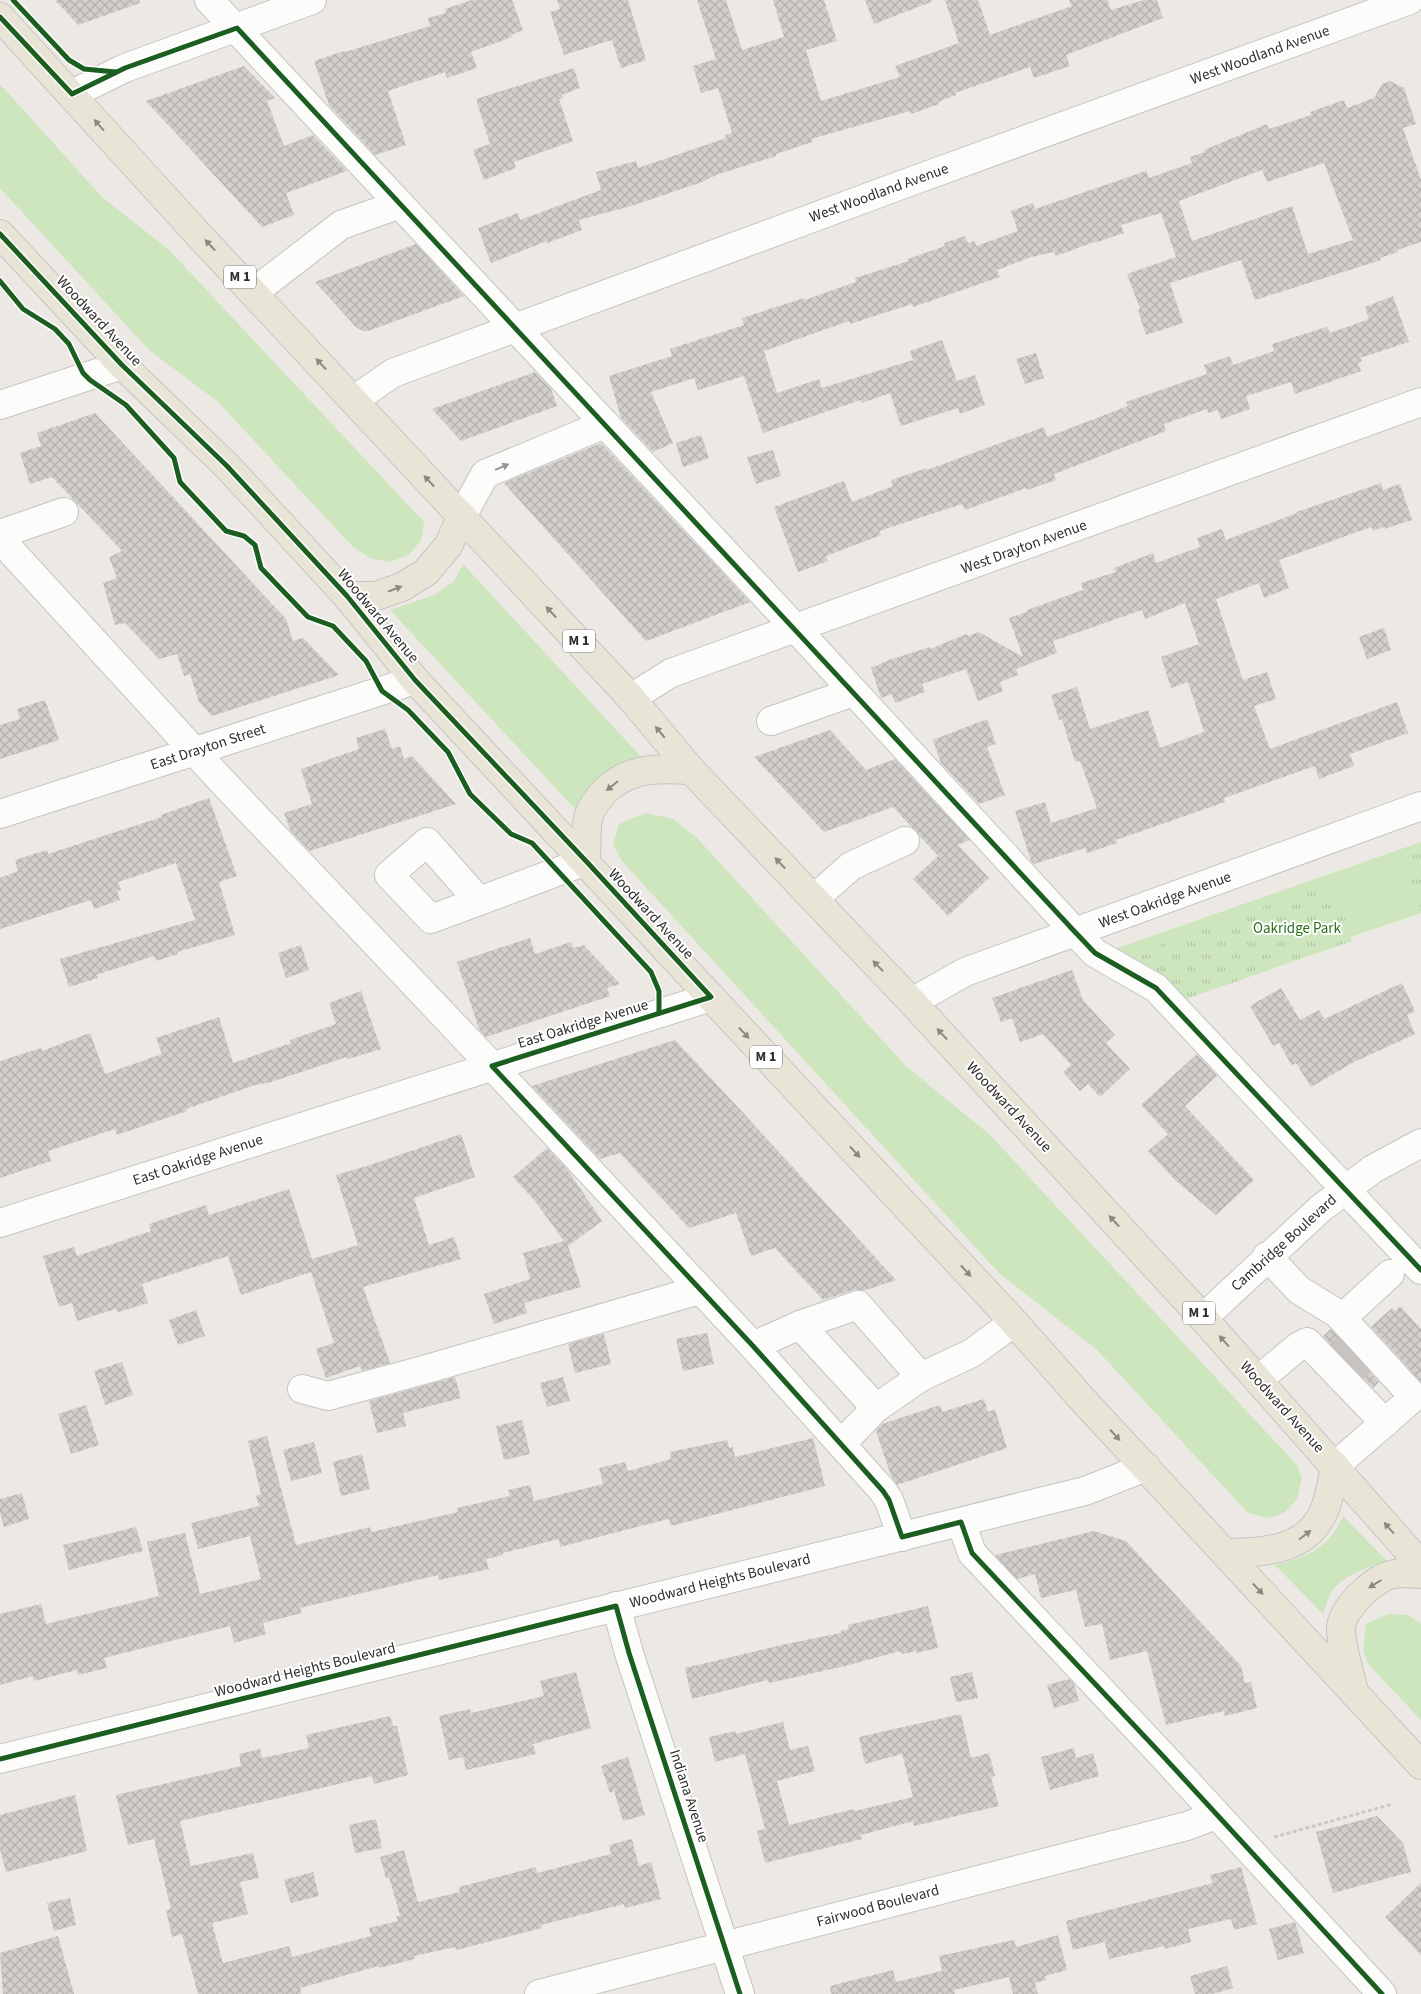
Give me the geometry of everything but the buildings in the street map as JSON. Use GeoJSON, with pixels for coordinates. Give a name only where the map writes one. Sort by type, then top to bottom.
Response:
{"type":"FeatureCollection","features":[{"type":"Feature","properties":{"kind":"main road","name":"Woodward Avenue"},"geometry":{"type":"LineString","coordinates":[[2,21],[72,94],[177,211],[632,698],[691,770],[912,1002],[1203,1318],[1421,1565]]}},
{"type":"Feature","properties":{"kind":"main road","name":"Woodward Avenue"},"geometry":{"type":"LineString","coordinates":[[0,234],[122,365],[226,466],[347,596],[415,680],[1014,1322],[1421,1765]]}},
{"type":"Feature","properties":{"kind":"main road"},"geometry":{"type":"LineString","coordinates":[[347,596],[376,596],[402,587],[426,572],[448,546],[462,516]]}},
{"type":"Feature","properties":{"kind":"main road"},"geometry":{"type":"LineString","coordinates":[[586,862],[589,815],[601,795],[615,782],[634,772],[660,768],[691,770]]}},
{"type":"Feature","properties":{"kind":"main road"},"geometry":{"type":"LineString","coordinates":[[1225,1553],[1268,1551],[1293,1543],[1312,1529],[1324,1512],[1335,1466]]}},
{"type":"Feature","properties":{"kind":"main road"},"geometry":{"type":"LineString","coordinates":[[1354,1691],[1340,1629],[1346,1614],[1358,1597],[1372,1585],[1393,1574],[1421,1574]]}},
{"type":"Feature","properties":{"kind":"street"},"geometry":{"type":"LineString","coordinates":[[210,0],[1095,953],[1156,988],[1421,1270]]}},
{"type":"Feature","properties":{"kind":"street"},"geometry":{"type":"LineString","coordinates":[[72,94],[125,68],[312,0]]}},
{"type":"Feature","properties":{"kind":"street","name":"West Woodland Avenue"},"geometry":{"type":"LineString","coordinates":[[354,400],[393,373],[1410,0]]}},
{"type":"Feature","properties":{"kind":"street"},"geometry":{"type":"LineString","coordinates":[[254,292],[341,225],[400,204]]}},
{"type":"Feature","properties":{"kind":"street"},"geometry":{"type":"LineString","coordinates":[[0,405],[122,365]]}},
{"type":"Feature","properties":{"kind":"street","name":"West Drayton Avenue"},"geometry":{"type":"LineString","coordinates":[[632,698],[671,673],[1421,402]]}},
{"type":"Feature","properties":{"kind":"street"},"geometry":{"type":"LineString","coordinates":[[462,516],[485,474],[605,424]]}},
{"type":"Feature","properties":{"kind":"street"},"geometry":{"type":"LineString","coordinates":[[0,534],[64,512]]}},
{"type":"Feature","properties":{"kind":"street"},"geometry":{"type":"LineString","coordinates":[[0,539],[194,751],[492,1066],[753,1346],[889,1500],[902,1537]]}},
{"type":"Feature","properties":{"kind":"street","name":"East Drayton Street"},"geometry":{"type":"LineString","coordinates":[[0,814],[415,680]]}},
{"type":"Feature","properties":{"kind":"street"},"geometry":{"type":"LineString","coordinates":[[771,721],[853,692]]}},
{"type":"Feature","properties":{"kind":"street","name":"West Oakridge Avenue"},"geometry":{"type":"LineString","coordinates":[[912,1002],[965,972],[1421,806]]}},
{"type":"Feature","properties":{"kind":"street"},"geometry":{"type":"LineString","coordinates":[[814,899],[851,866],[905,841]]}},
{"type":"Feature","properties":{"kind":"street"},"geometry":{"type":"LineString","coordinates":[[480,901],[586,862]]}},
{"type":"Feature","properties":{"kind":"street","name":"East Oakridge Avenue"},"geometry":{"type":"LineString","coordinates":[[0,1223],[710,997]]}},
{"type":"Feature","properties":{"kind":"street","name":"Cambridge Boulevard"},"geometry":{"type":"LineString","coordinates":[[1203,1318],[1267,1256],[1345,1189],[1373,1169],[1421,1143]]}},
{"type":"Feature","properties":{"kind":"street"},"geometry":{"type":"LineString","coordinates":[[1267,1256],[1299,1290],[1340,1316],[1414,1397],[1335,1466]]}},
{"type":"Feature","properties":{"kind":"street"},"geometry":{"type":"LineString","coordinates":[[1258,1380],[1390,1274]]}},
{"type":"Feature","properties":{"kind":"street"},"geometry":{"type":"LineString","coordinates":[[302,1390],[328,1396],[699,1290]]}},
{"type":"Feature","properties":{"kind":"street"},"geometry":{"type":"LineString","coordinates":[[753,1346],[800,1325],[858,1305],[921,1377]]}},
{"type":"Feature","properties":{"kind":"street"},"geometry":{"type":"LineString","coordinates":[[841,1444],[876,1408],[921,1377],[972,1353],[1014,1322]]}},
{"type":"Feature","properties":{"kind":"street"},"geometry":{"type":"LineString","coordinates":[[800,1325],[876,1408]]}},
{"type":"Feature","properties":{"kind":"street"},"geometry":{"type":"LineString","coordinates":[[1307,1342],[1385,1423]]}},
{"type":"Feature","properties":{"kind":"street"},"geometry":{"type":"LineString","coordinates":[[1364,1402],[1393,1374]]}},
{"type":"Feature","properties":{"kind":"street","name":"Woodward Heights Boulevard"},"geometry":{"type":"LineString","coordinates":[[0,1759],[1085,1491],[1146,1467]]}},
{"type":"Feature","properties":{"kind":"street"},"geometry":{"type":"LineString","coordinates":[[961,1522],[972,1553],[1162,1755],[1382,1994]]}},
{"type":"Feature","properties":{"kind":"street","name":"Indiana Avenue"},"geometry":{"type":"LineString","coordinates":[[616,1606],[627,1647],[740,1994]]}},
{"type":"Feature","properties":{"kind":"street","name":"Fairwood Boulevard"},"geometry":{"type":"LineString","coordinates":[[538,1994],[1187,1826],[1216,1815]]}},
{"type":"Feature","properties":{"kind":"path"},"geometry":{"type":"LineString","coordinates":[[1266,1840],[1393,1804]]}},
{"type":"Feature","properties":{"kind":"green space"},"geometry":{"type":"Polygon","coordinates":[[[0,84],[102,197],[168,249],[424,522],[421,541],[409,555],[389,562],[370,558],[353,547],[218,402],[149,350],[0,188],[0,84]]]}},
{"type":"Feature","properties":{"kind":"green space"},"geometry":{"type":"Polygon","coordinates":[[[463,564],[643,759],[588,793],[575,809],[390,610],[434,595],[454,581],[463,564]]]}},
{"type":"Feature","properties":{"kind":"green space"},"geometry":{"type":"Polygon","coordinates":[[[645,813],[673,819],[697,838],[906,1066],[990,1135],[1297,1465],[1302,1478],[1297,1499],[1284,1513],[1268,1518],[1248,1513],[1097,1350],[999,1273],[621,860],[613,844],[619,824],[645,813]]]}},
{"type":"Feature","properties":{"kind":"green space"},"geometry":{"type":"Polygon","coordinates":[[[1421,842],[1421,913],[1172,998],[1112,950],[1421,842]]]}},
{"type":"Feature","properties":{"kind":"green space"},"geometry":{"type":"Polygon","coordinates":[[[1421,850],[1421,911],[1403,856],[1421,850]]]}},
{"type":"Feature","properties":{"kind":"green space","name":"Oakridge Park"},"geometry":{"type":"Polygon","coordinates":[[[1333,882],[1352,941],[1180,1001],[1117,961],[1333,882]]]}},
{"type":"Feature","properties":{"kind":"green space"},"geometry":{"type":"Polygon","coordinates":[[[1343,1516],[1389,1563],[1374,1566],[1346,1578],[1332,1591],[1323,1614],[1275,1565],[1316,1550],[1331,1536],[1343,1516]]]}},
{"type":"Feature","properties":{"kind":"green space"},"geometry":{"type":"Polygon","coordinates":[[[1388,1614],[1408,1615],[1421,1624],[1421,1720],[1368,1664],[1363,1650],[1366,1624],[1388,1614]]]}},
{"type":"Feature","properties":{"kind":"tunnel"},"geometry":{"type":"LineString","coordinates":[[1329,1365],[1358,1337]]}},
{"type":"Feature","properties":{"kind":"tunnel"},"geometry":{"type":"LineString","coordinates":[[1343,1379],[1372,1352]]}},
{"type":"Feature","properties":{"kind":"cycle path"},"geometry":{"type":"LineString","coordinates":[[13,0],[69,60],[84,69],[116,72]]}},
{"type":"Feature","properties":{"kind":"cycle path"},"geometry":{"type":"LineString","coordinates":[[0,17],[72,94],[125,68],[237,28],[1095,953],[1156,988],[1421,1270]]}},
{"type":"Feature","properties":{"kind":"cycle path"},"geometry":{"type":"LineString","coordinates":[[0,234],[122,365],[227,466],[347,596],[415,680],[711,997],[492,1066],[753,1346],[883,1491],[889,1500],[902,1537],[961,1522],[972,1553],[1162,1755],[1382,1994]]}},
{"type":"Feature","properties":{"kind":"cycle path"},"geometry":{"type":"LineString","coordinates":[[0,281],[23,309],[55,329],[69,344],[83,373],[126,405],[174,458],[180,482],[226,531],[244,536],[255,545],[261,568],[308,617],[333,626],[366,661],[382,691],[408,710],[448,752],[470,794],[511,834],[532,843],[651,972],[659,991],[659,1013]]}},
{"type":"Feature","properties":{"kind":"cycle path"},"geometry":{"type":"LineString","coordinates":[[0,1759],[616,1606],[629,1653],[740,1994]]}}]}
